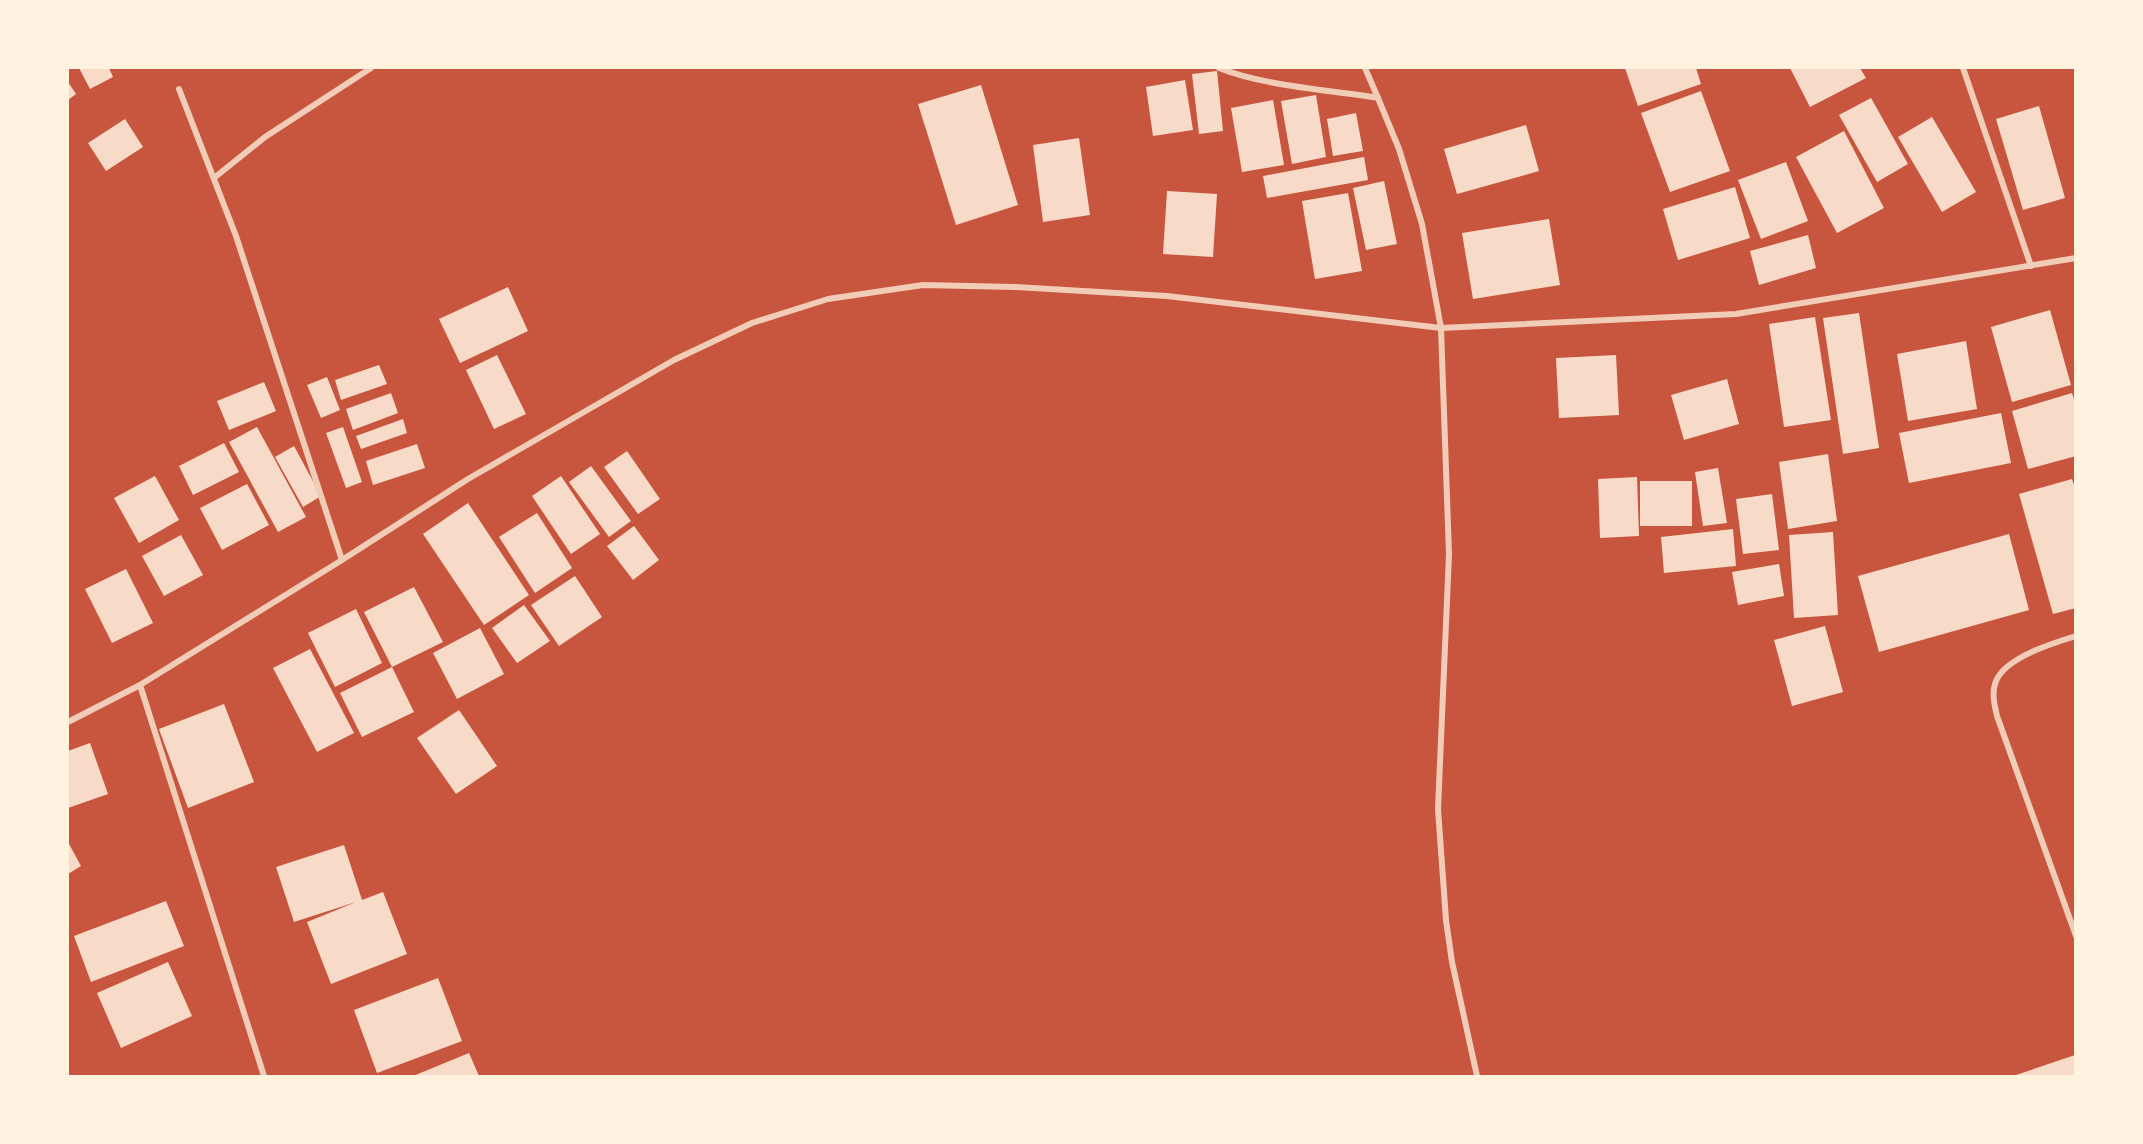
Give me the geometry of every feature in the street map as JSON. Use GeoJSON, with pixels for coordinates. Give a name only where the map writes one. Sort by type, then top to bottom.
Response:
{"type":"FeatureCollection","features":[{"type":"Feature","properties":{"kind":"street"},"geometry":{"type":"LineString","coordinates":[[214,177],[265,137],[370,68]]}},
{"type":"Feature","properties":{"kind":"street"},"geometry":{"type":"LineString","coordinates":[[1219,68],[1231,73],[1265,80],[1378,98]]}},
{"type":"Feature","properties":{"kind":"street"},"geometry":{"type":"LineString","coordinates":[[1365,68],[1398,149],[1422,224],[1442,328],[1449,554],[1438,809],[1447,930],[1477,1077]]}},
{"type":"Feature","properties":{"kind":"street"},"geometry":{"type":"LineString","coordinates":[[1963,68],[2031,266]]}},
{"type":"Feature","properties":{"kind":"street"},"geometry":{"type":"LineString","coordinates":[[179,89],[214,177],[272,343],[342,560]]}},
{"type":"Feature","properties":{"kind":"street"},"geometry":{"type":"LineString","coordinates":[[68,722],[140,685],[468,479],[674,360],[752,323],[828,298],[923,285],[1015,287],[1167,296],[1442,328],[1736,314],[2076,258]]}},
{"type":"Feature","properties":{"kind":"street"},"geometry":{"type":"LineString","coordinates":[[2076,636],[2027,654],[2010,665],[2002,671],[1994,691],[1997,716],[2076,936]]}},
{"type":"Feature","properties":{"kind":"street"},"geometry":{"type":"LineString","coordinates":[[140,685],[264,1077]]}},
{"type":"Feature","properties":{"kind":"building"},"geometry":{"type":"Polygon","coordinates":[[[79,68],[109,68],[113,77],[90,89],[79,68]]]}},
{"type":"Feature","properties":{"kind":"building"},"geometry":{"type":"Polygon","coordinates":[[[1625,68],[1696,68],[1701,84],[1638,106],[1625,68]]]}},
{"type":"Feature","properties":{"kind":"building"},"geometry":{"type":"Polygon","coordinates":[[[1790,68],[1860,68],[1866,78],[1810,107],[1790,68]]]}},
{"type":"Feature","properties":{"kind":"building"},"geometry":{"type":"Polygon","coordinates":[[[1217,71],[1223,131],[1199,134],[1192,74],[1217,71]]]}},
{"type":"Feature","properties":{"kind":"building"},"geometry":{"type":"Polygon","coordinates":[[[1185,80],[1193,130],[1153,136],[1146,87],[1185,80]]]}},
{"type":"Feature","properties":{"kind":"building"},"geometry":{"type":"Polygon","coordinates":[[[68,82],[76,94],[68,100],[68,82]]]}},
{"type":"Feature","properties":{"kind":"building"},"geometry":{"type":"Polygon","coordinates":[[[981,85],[1018,205],[956,225],[918,104],[981,85]]]}},
{"type":"Feature","properties":{"kind":"building"},"geometry":{"type":"Polygon","coordinates":[[[1701,91],[1730,171],[1670,192],[1641,113],[1701,91]]]}},
{"type":"Feature","properties":{"kind":"building"},"geometry":{"type":"Polygon","coordinates":[[[1316,95],[1326,157],[1292,164],[1281,101],[1316,95]]]}},
{"type":"Feature","properties":{"kind":"building"},"geometry":{"type":"Polygon","coordinates":[[[1871,98],[1908,164],[1877,182],[1839,115],[1871,98]]]}},
{"type":"Feature","properties":{"kind":"building"},"geometry":{"type":"Polygon","coordinates":[[[1273,100],[1284,165],[1242,172],[1231,108],[1273,100]]]}},
{"type":"Feature","properties":{"kind":"building"},"geometry":{"type":"Polygon","coordinates":[[[2039,106],[2065,198],[2023,210],[1996,119],[2039,106]]]}},
{"type":"Feature","properties":{"kind":"building"},"geometry":{"type":"Polygon","coordinates":[[[1356,113],[1363,151],[1333,156],[1327,119],[1356,113]]]}},
{"type":"Feature","properties":{"kind":"building"},"geometry":{"type":"Polygon","coordinates":[[[1932,117],[1976,192],[1942,212],[1898,137],[1932,117]]]}},
{"type":"Feature","properties":{"kind":"building"},"geometry":{"type":"Polygon","coordinates":[[[125,119],[143,147],[106,171],[88,143],[125,119]]]}},
{"type":"Feature","properties":{"kind":"building"},"geometry":{"type":"Polygon","coordinates":[[[1526,125],[1539,171],[1457,194],[1444,149],[1526,125]]]}},
{"type":"Feature","properties":{"kind":"building"},"geometry":{"type":"Polygon","coordinates":[[[1844,131],[1884,208],[1837,233],[1796,157],[1844,131]]]}},
{"type":"Feature","properties":{"kind":"building"},"geometry":{"type":"Polygon","coordinates":[[[1079,138],[1090,215],[1043,222],[1033,145],[1079,138]]]}},
{"type":"Feature","properties":{"kind":"building"},"geometry":{"type":"Polygon","coordinates":[[[1364,157],[1368,180],[1267,198],[1263,176],[1364,157]]]}},
{"type":"Feature","properties":{"kind":"building"},"geometry":{"type":"Polygon","coordinates":[[[1786,162],[1808,221],[1761,239],[1738,180],[1786,162]]]}},
{"type":"Feature","properties":{"kind":"building"},"geometry":{"type":"Polygon","coordinates":[[[1384,181],[1397,244],[1366,250],[1353,188],[1384,181]]]}},
{"type":"Feature","properties":{"kind":"building"},"geometry":{"type":"Polygon","coordinates":[[[1735,187],[1750,238],[1678,260],[1663,209],[1735,187]]]}},
{"type":"Feature","properties":{"kind":"building"},"geometry":{"type":"Polygon","coordinates":[[[1167,191],[1217,194],[1213,257],[1163,254],[1167,191]]]}},
{"type":"Feature","properties":{"kind":"building"},"geometry":{"type":"Polygon","coordinates":[[[1348,193],[1362,271],[1315,279],[1302,201],[1348,193]]]}},
{"type":"Feature","properties":{"kind":"building"},"geometry":{"type":"Polygon","coordinates":[[[1549,219],[1560,285],[1473,299],[1462,233],[1549,219]]]}},
{"type":"Feature","properties":{"kind":"building"},"geometry":{"type":"Polygon","coordinates":[[[1808,235],[1816,268],[1759,285],[1750,251],[1808,235]]]}},
{"type":"Feature","properties":{"kind":"building"},"geometry":{"type":"Polygon","coordinates":[[[508,287],[528,331],[460,363],[439,319],[508,287]]]}},
{"type":"Feature","properties":{"kind":"building"},"geometry":{"type":"Polygon","coordinates":[[[2050,310],[2071,385],[2012,402],[1991,327],[2050,310]]]}},
{"type":"Feature","properties":{"kind":"building"},"geometry":{"type":"Polygon","coordinates":[[[1859,313],[1879,448],[1843,454],[1823,318],[1859,313]]]}},
{"type":"Feature","properties":{"kind":"building"},"geometry":{"type":"Polygon","coordinates":[[[1815,317],[1831,420],[1784,427],[1769,324],[1815,317]]]}},
{"type":"Feature","properties":{"kind":"building"},"geometry":{"type":"Polygon","coordinates":[[[1966,341],[1977,409],[1908,421],[1897,354],[1966,341]]]}},
{"type":"Feature","properties":{"kind":"building"},"geometry":{"type":"Polygon","coordinates":[[[497,355],[526,414],[494,429],[466,370],[497,355]]]}},
{"type":"Feature","properties":{"kind":"building"},"geometry":{"type":"Polygon","coordinates":[[[1616,355],[1619,415],[1559,418],[1556,358],[1616,355]]]}},
{"type":"Feature","properties":{"kind":"building"},"geometry":{"type":"Polygon","coordinates":[[[379,365],[387,384],[341,400],[335,380],[379,365]]]}},
{"type":"Feature","properties":{"kind":"building"},"geometry":{"type":"Polygon","coordinates":[[[327,377],[340,410],[321,418],[307,385],[327,377]]]}},
{"type":"Feature","properties":{"kind":"building"},"geometry":{"type":"Polygon","coordinates":[[[1727,379],[1739,424],[1684,440],[1671,395],[1727,379]]]}},
{"type":"Feature","properties":{"kind":"building"},"geometry":{"type":"Polygon","coordinates":[[[264,382],[276,411],[229,430],[217,401],[264,382]]]}},
{"type":"Feature","properties":{"kind":"building"},"geometry":{"type":"Polygon","coordinates":[[[391,393],[398,413],[353,430],[346,409],[391,393]]]}},
{"type":"Feature","properties":{"kind":"building"},"geometry":{"type":"Polygon","coordinates":[[[2072,393],[2076,406],[2076,456],[2028,469],[2012,411],[2072,393]]]}},
{"type":"Feature","properties":{"kind":"building"},"geometry":{"type":"Polygon","coordinates":[[[2001,413],[2011,463],[1909,483],[1899,433],[2001,413]]]}},
{"type":"Feature","properties":{"kind":"building"},"geometry":{"type":"Polygon","coordinates":[[[403,419],[407,433],[361,449],[356,436],[403,419]]]}},
{"type":"Feature","properties":{"kind":"building"},"geometry":{"type":"Polygon","coordinates":[[[257,427],[306,517],[278,532],[229,442],[257,427]]]}},
{"type":"Feature","properties":{"kind":"building"},"geometry":{"type":"Polygon","coordinates":[[[343,427],[362,482],[346,488],[326,433],[343,427]]]}},
{"type":"Feature","properties":{"kind":"building"},"geometry":{"type":"Polygon","coordinates":[[[224,443],[239,472],[193,495],[179,466],[224,443]]]}},
{"type":"Feature","properties":{"kind":"building"},"geometry":{"type":"Polygon","coordinates":[[[417,444],[425,468],[373,485],[366,461],[417,444]]]}},
{"type":"Feature","properties":{"kind":"building"},"geometry":{"type":"Polygon","coordinates":[[[294,446],[321,496],[303,507],[275,457],[294,446]]]}},
{"type":"Feature","properties":{"kind":"building"},"geometry":{"type":"Polygon","coordinates":[[[627,451],[660,499],[638,514],[604,467],[627,451]]]}},
{"type":"Feature","properties":{"kind":"building"},"geometry":{"type":"Polygon","coordinates":[[[1828,454],[1837,521],[1788,529],[1779,462],[1828,454]]]}},
{"type":"Feature","properties":{"kind":"building"},"geometry":{"type":"Polygon","coordinates":[[[591,466],[631,521],[609,537],[569,482],[591,466]]]}},
{"type":"Feature","properties":{"kind":"building"},"geometry":{"type":"Polygon","coordinates":[[[1718,468],[1727,523],[1703,526],[1695,472],[1718,468]]]}},
{"type":"Feature","properties":{"kind":"building"},"geometry":{"type":"Polygon","coordinates":[[[155,476],[179,520],[139,543],[114,498],[155,476]]]}},
{"type":"Feature","properties":{"kind":"building"},"geometry":{"type":"Polygon","coordinates":[[[561,476],[600,534],[571,554],[532,496],[561,476]]]}},
{"type":"Feature","properties":{"kind":"building"},"geometry":{"type":"Polygon","coordinates":[[[1637,477],[1639,536],[1600,538],[1598,479],[1637,477]]]}},
{"type":"Feature","properties":{"kind":"building"},"geometry":{"type":"Polygon","coordinates":[[[2072,479],[2076,491],[2076,608],[2053,614],[2019,494],[2072,479]]]}},
{"type":"Feature","properties":{"kind":"building"},"geometry":{"type":"Polygon","coordinates":[[[1640,481],[1692,481],[1692,526],[1640,526],[1640,481]]]}},
{"type":"Feature","properties":{"kind":"building"},"geometry":{"type":"Polygon","coordinates":[[[247,484],[269,525],[222,550],[200,508],[247,484]]]}},
{"type":"Feature","properties":{"kind":"building"},"geometry":{"type":"Polygon","coordinates":[[[1772,494],[1779,550],[1743,554],[1736,499],[1772,494]]]}},
{"type":"Feature","properties":{"kind":"building"},"geometry":{"type":"Polygon","coordinates":[[[468,503],[529,595],[484,625],[423,534],[468,503]]]}},
{"type":"Feature","properties":{"kind":"building"},"geometry":{"type":"Polygon","coordinates":[[[537,513],[572,568],[535,593],[499,537],[537,513]]]}},
{"type":"Feature","properties":{"kind":"building"},"geometry":{"type":"Polygon","coordinates":[[[634,526],[659,560],[633,580],[607,546],[634,526]]]}},
{"type":"Feature","properties":{"kind":"building"},"geometry":{"type":"Polygon","coordinates":[[[1733,529],[1736,566],[1664,573],[1661,537],[1733,529]]]}},
{"type":"Feature","properties":{"kind":"building"},"geometry":{"type":"Polygon","coordinates":[[[1833,532],[1838,615],[1794,618],[1789,535],[1833,532]]]}},
{"type":"Feature","properties":{"kind":"building"},"geometry":{"type":"Polygon","coordinates":[[[2009,534],[2029,610],[1879,652],[1858,576],[2009,534]]]}},
{"type":"Feature","properties":{"kind":"building"},"geometry":{"type":"Polygon","coordinates":[[[181,535],[203,575],[164,596],[142,556],[181,535]]]}},
{"type":"Feature","properties":{"kind":"building"},"geometry":{"type":"Polygon","coordinates":[[[1779,564],[1784,596],[1738,605],[1732,572],[1779,564]]]}},
{"type":"Feature","properties":{"kind":"building"},"geometry":{"type":"Polygon","coordinates":[[[126,569],[153,623],[112,643],[85,589],[126,569]]]}},
{"type":"Feature","properties":{"kind":"building"},"geometry":{"type":"Polygon","coordinates":[[[575,576],[602,617],[559,646],[531,605],[575,576]]]}},
{"type":"Feature","properties":{"kind":"building"},"geometry":{"type":"Polygon","coordinates":[[[414,587],[443,642],[392,667],[364,612],[414,587]]]}},
{"type":"Feature","properties":{"kind":"building"},"geometry":{"type":"Polygon","coordinates":[[[524,605],[550,641],[517,663],[492,628],[524,605]]]}},
{"type":"Feature","properties":{"kind":"building"},"geometry":{"type":"Polygon","coordinates":[[[356,609],[382,663],[335,687],[308,633],[356,609]]]}},
{"type":"Feature","properties":{"kind":"building"},"geometry":{"type":"Polygon","coordinates":[[[1825,626],[1843,692],[1792,706],[1774,640],[1825,626]]]}},
{"type":"Feature","properties":{"kind":"building"},"geometry":{"type":"Polygon","coordinates":[[[480,628],[504,674],[457,699],[433,653],[480,628]]]}},
{"type":"Feature","properties":{"kind":"building"},"geometry":{"type":"Polygon","coordinates":[[[310,649],[354,733],[317,752],[273,668],[310,649]]]}},
{"type":"Feature","properties":{"kind":"building"},"geometry":{"type":"Polygon","coordinates":[[[392,667],[414,712],[362,737],[340,693],[392,667]]]}},
{"type":"Feature","properties":{"kind":"building"},"geometry":{"type":"Polygon","coordinates":[[[224,704],[254,782],[188,808],[159,729],[224,704]]]}},
{"type":"Feature","properties":{"kind":"building"},"geometry":{"type":"Polygon","coordinates":[[[459,710],[497,766],[456,794],[417,738],[459,710]]]}},
{"type":"Feature","properties":{"kind":"building"},"geometry":{"type":"Polygon","coordinates":[[[90,743],[108,794],[68,808],[68,751],[90,743]]]}},
{"type":"Feature","properties":{"kind":"building"},"geometry":{"type":"Polygon","coordinates":[[[68,842],[81,866],[68,874],[68,842]]]}},
{"type":"Feature","properties":{"kind":"building"},"geometry":{"type":"Polygon","coordinates":[[[344,845],[362,900],[383,892],[407,954],[331,984],[307,922],[356,902],[294,922],[276,867],[344,845]]]}},
{"type":"Feature","properties":{"kind":"building"},"geometry":{"type":"Polygon","coordinates":[[[166,901],[184,946],[91,982],[74,936],[166,901]]]}},
{"type":"Feature","properties":{"kind":"building"},"geometry":{"type":"Polygon","coordinates":[[[168,962],[192,1016],[121,1048],[97,993],[168,962]]]}},
{"type":"Feature","properties":{"kind":"building"},"geometry":{"type":"Polygon","coordinates":[[[438,978],[462,1041],[377,1073],[354,1010],[438,978]]]}},
{"type":"Feature","properties":{"kind":"building"},"geometry":{"type":"Polygon","coordinates":[[[469,1053],[479,1076],[413,1076],[469,1053]]]}},
{"type":"Feature","properties":{"kind":"building"},"geometry":{"type":"Polygon","coordinates":[[[2075,1055],[2076,1076],[2013,1076],[2075,1055]]]}}]}
